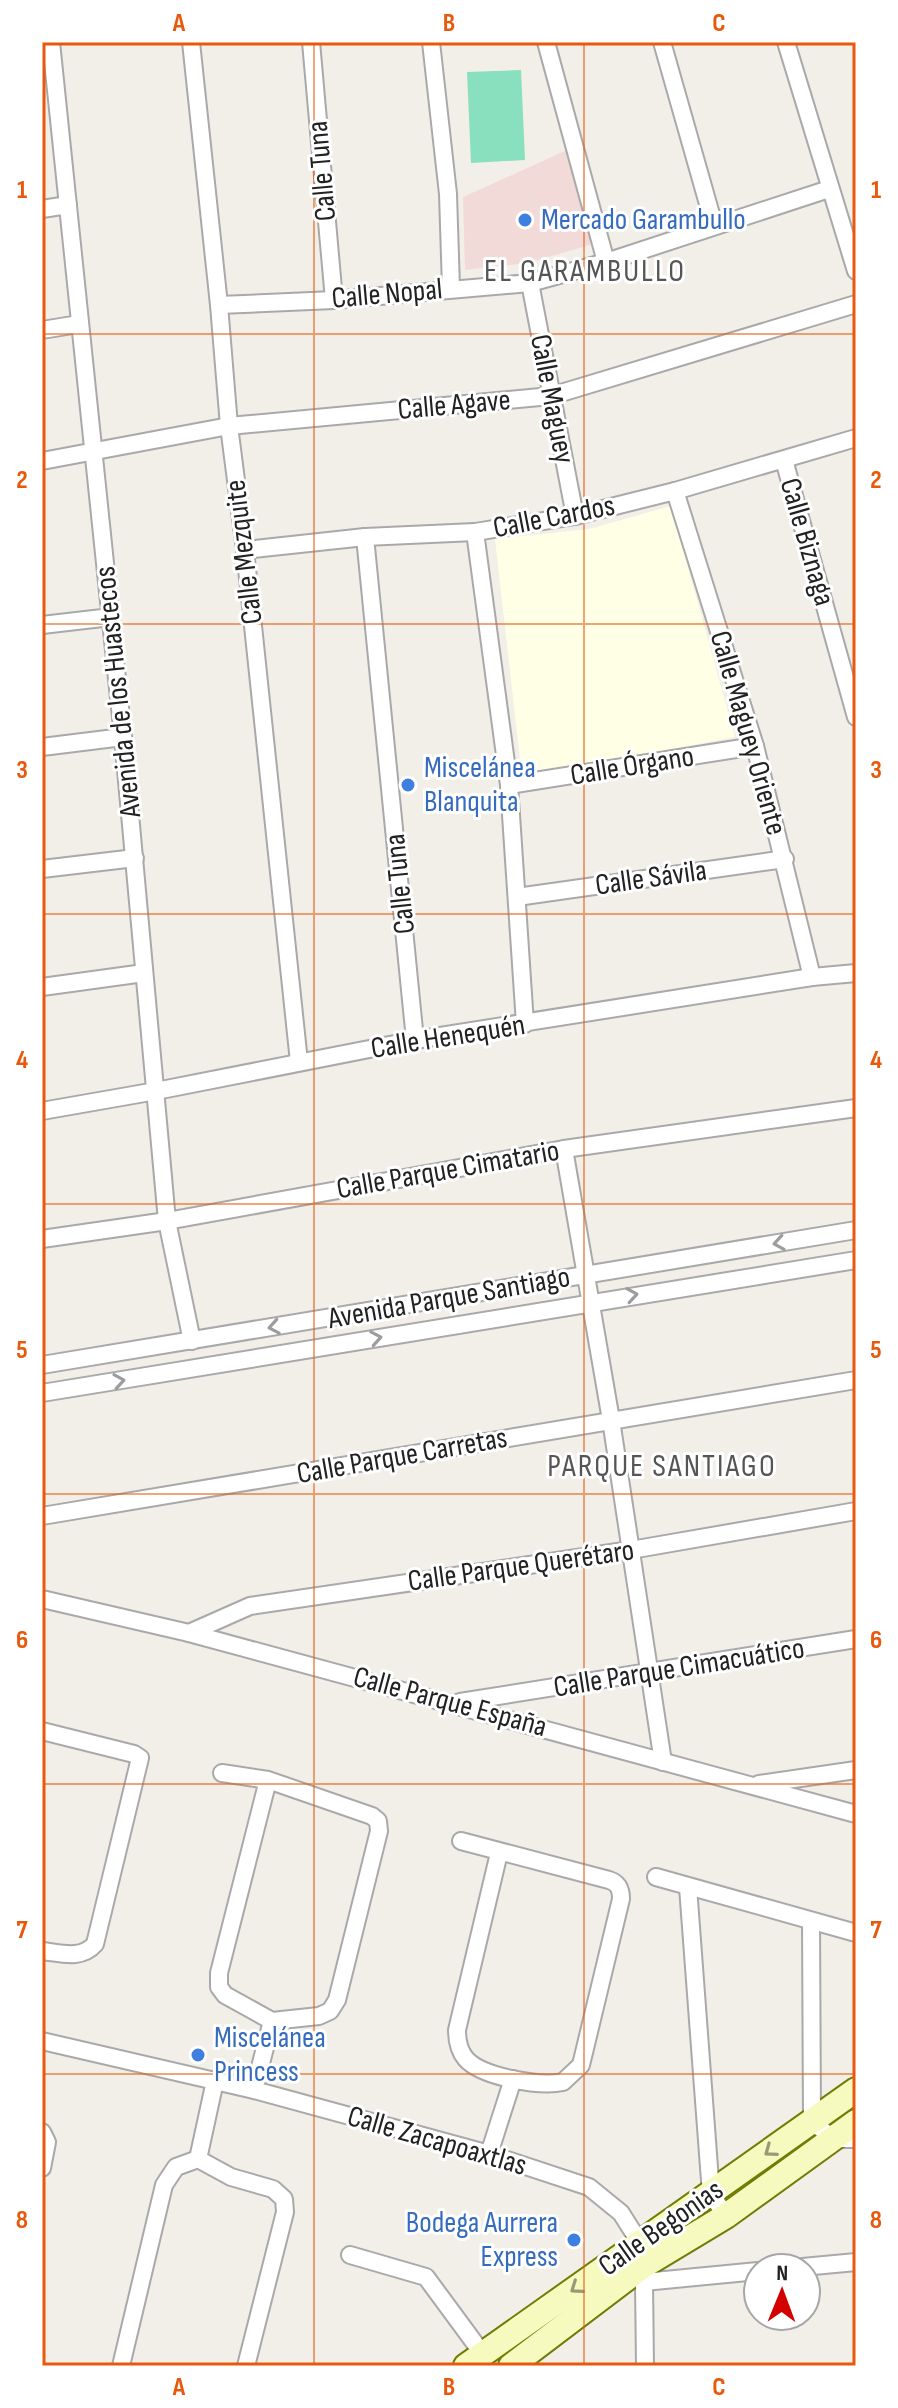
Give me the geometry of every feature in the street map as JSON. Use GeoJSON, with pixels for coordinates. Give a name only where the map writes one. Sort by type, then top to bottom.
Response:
{"type":"FeatureCollection","features":[{"type":"Feature","properties":{"kind":"street","name":"Avenida de los Huastecos"},"geometry":{"type":"LineString","coordinates":[[51,42],[48,80],[68,205],[95,453],[167,1221],[192,1341]]}},
{"type":"Feature","properties":{"kind":"street","name":"Calle Mezquite"},"geometry":{"type":"LineString","coordinates":[[191,42],[229,426],[299,1062]]}},
{"type":"Feature","properties":{"kind":"street","name":"Calle Tuna"},"geometry":{"type":"LineString","coordinates":[[311,42],[334,300]]}},
{"type":"Feature","properties":{"kind":"street"},"geometry":{"type":"LineString","coordinates":[[431,42],[448,194],[451,288]]}},
{"type":"Feature","properties":{"kind":"street"},"geometry":{"type":"LineString","coordinates":[[546,42],[606,262]]}},
{"type":"Feature","properties":{"kind":"street"},"geometry":{"type":"LineString","coordinates":[[662,42],[714,225]]}},
{"type":"Feature","properties":{"kind":"street"},"geometry":{"type":"LineString","coordinates":[[786,42],[856,271]]}},
{"type":"Feature","properties":{"kind":"street","name":"Calle Nopal"},"geometry":{"type":"LineString","coordinates":[[219,305],[334,300],[530,283],[606,262],[829,189]]}},
{"type":"Feature","properties":{"kind":"street"},"geometry":{"type":"LineString","coordinates":[[42,209],[68,205]]}},
{"type":"Feature","properties":{"kind":"street","name":"Calle Maguey"},"geometry":{"type":"LineString","coordinates":[[530,283],[575,516]]}},
{"type":"Feature","properties":{"kind":"street","name":"Calle Agave"},"geometry":{"type":"LineString","coordinates":[[42,461],[229,426],[551,396],[856,304]]}},
{"type":"Feature","properties":{"kind":"street"},"geometry":{"type":"LineString","coordinates":[[42,330],[79,324]]}},
{"type":"Feature","properties":{"kind":"street","name":"Calle Cardos"},"geometry":{"type":"LineString","coordinates":[[245,550],[365,537],[475,532],[575,516],[675,491],[856,438]]}},
{"type":"Feature","properties":{"kind":"street","name":"Calle Biznaga"},"geometry":{"type":"LineString","coordinates":[[784,460],[856,717]]}},
{"type":"Feature","properties":{"kind":"street","name":"Calle Maguey Oriente"},"geometry":{"type":"LineString","coordinates":[[675,491],[755,746],[812,977]]}},
{"type":"Feature","properties":{"kind":"street"},"geometry":{"type":"LineString","coordinates":[[475,532],[509,785],[525,1024]]}},
{"type":"Feature","properties":{"kind":"street","name":"Calle Tuna"},"geometry":{"type":"LineString","coordinates":[[365,537],[415,1040]]}},
{"type":"Feature","properties":{"kind":"street"},"geometry":{"type":"LineString","coordinates":[[42,625],[111,617]]}},
{"type":"Feature","properties":{"kind":"street"},"geometry":{"type":"LineString","coordinates":[[42,747],[123,737]]}},
{"type":"Feature","properties":{"kind":"street","name":"Calle Órgano"},"geometry":{"type":"LineString","coordinates":[[509,785],[755,746]]}},
{"type":"Feature","properties":{"kind":"street"},"geometry":{"type":"LineString","coordinates":[[42,869],[135,858]]}},
{"type":"Feature","properties":{"kind":"street","name":"Calle Sávila"},"geometry":{"type":"LineString","coordinates":[[517,897],[785,859]]}},
{"type":"Feature","properties":{"kind":"street"},"geometry":{"type":"LineString","coordinates":[[42,987],[144,973]]}},
{"type":"Feature","properties":{"kind":"street","name":"Calle Henequén"},"geometry":{"type":"LineString","coordinates":[[42,1111],[415,1040],[812,977],[856,973]]}},
{"type":"Feature","properties":{"kind":"street","name":"Calle Parque Cimatario"},"geometry":{"type":"LineString","coordinates":[[42,1239],[167,1221],[564,1149],[856,1108]]}},
{"type":"Feature","properties":{"kind":"street"},"geometry":{"type":"LineString","coordinates":[[564,1149],[611,1420],[663,1762]]}},
{"type":"Feature","properties":{"kind":"street","name":"Avenida Parque Santiago"},"geometry":{"type":"LineString","coordinates":[[42,1365],[856,1230]]}},
{"type":"Feature","properties":{"kind":"street","name":"Avenida Parque Santiago"},"geometry":{"type":"LineString","coordinates":[[42,1393],[856,1260]]}},
{"type":"Feature","properties":{"kind":"street","name":"Calle Parque Carretas"},"geometry":{"type":"LineString","coordinates":[[42,1516],[856,1380]]}},
{"type":"Feature","properties":{"kind":"street","name":"Calle Parque Querétaro"},"geometry":{"type":"LineString","coordinates":[[189,1633],[250,1606],[631,1550],[856,1511]]}},
{"type":"Feature","properties":{"kind":"street","name":"Calle Parque España"},"geometry":{"type":"LineString","coordinates":[[42,1599],[189,1633],[856,1814]]}},
{"type":"Feature","properties":{"kind":"street","name":"Calle Parque Cimacuático"},"geometry":{"type":"LineString","coordinates":[[454,1703],[856,1639]]}},
{"type":"Feature","properties":{"kind":"street"},"geometry":{"type":"LineString","coordinates":[[42,1731],[140,1758],[95,1944],[91,1950],[78,1955],[42,1951]]}},
{"type":"Feature","properties":{"kind":"street"},"geometry":{"type":"LineString","coordinates":[[754,1785],[856,1770]]}},
{"type":"Feature","properties":{"kind":"street"},"geometry":{"type":"LineString","coordinates":[[222,1773],[268,1780],[372,1816],[380,1826],[337,2000],[330,2011],[319,2016],[272,2021],[225,1995],[219,1987],[219,1973],[268,1780]]}},
{"type":"Feature","properties":{"kind":"street"},"geometry":{"type":"LineString","coordinates":[[461,1841],[616,1882],[621,1893],[581,2065],[563,2082],[555,2084],[513,2079],[468,2061],[457,2039],[499,1853]]}},
{"type":"Feature","properties":{"kind":"street"},"geometry":{"type":"LineString","coordinates":[[656,1877],[856,1933]]}},
{"type":"Feature","properties":{"kind":"street"},"geometry":{"type":"LineString","coordinates":[[688,1887],[711,2194],[726,2216]]}},
{"type":"Feature","properties":{"kind":"street"},"geometry":{"type":"LineString","coordinates":[[811,1921],[812,2121],[844,2139]]}},
{"type":"Feature","properties":{"kind":"street"},"geometry":{"type":"LineString","coordinates":[[254,2090],[272,2021]]}},
{"type":"Feature","properties":{"kind":"street","name":"Calle Zacapoaxtlas"},"geometry":{"type":"LineString","coordinates":[[42,2041],[254,2090],[489,2154],[589,2187],[621,2213],[642,2264]]}},
{"type":"Feature","properties":{"kind":"street"},"geometry":{"type":"LineString","coordinates":[[489,2154],[513,2079]]}},
{"type":"Feature","properties":{"kind":"street"},"geometry":{"type":"LineString","coordinates":[[198,2159],[215,2081]]}},
{"type":"Feature","properties":{"kind":"street","name":"Calle Begonias"},"geometry":{"type":"LineString","coordinates":[[511,2366],[642,2264],[711,2194],[856,2090]]}},
{"type":"Feature","properties":{"kind":"street","name":"Calle Begonias"},"geometry":{"type":"LineString","coordinates":[[474,2360],[726,2216],[844,2139],[856,2122]]}},
{"type":"Feature","properties":{"kind":"street"},"geometry":{"type":"LineString","coordinates":[[42,2132],[47,2142],[42,2168]]}},
{"type":"Feature","properties":{"kind":"street"},"geometry":{"type":"LineString","coordinates":[[121,2366],[164,2185],[176,2167],[198,2159],[231,2177],[273,2189],[284,2199],[285,2212],[246,2366]]}},
{"type":"Feature","properties":{"kind":"street"},"geometry":{"type":"LineString","coordinates":[[350,2255],[426,2277],[474,2360]]}},
{"type":"Feature","properties":{"kind":"street"},"geometry":{"type":"LineString","coordinates":[[822,2265],[856,2262]]}},
{"type":"Feature","properties":{"kind":"street"},"geometry":{"type":"LineString","coordinates":[[645,2366],[642,2264],[742,2270]]}},
{"type":"Feature","properties":{"kind":"shaded area","name":"Mercado Garambullo"},"geometry":{"type":"Polygon","coordinates":[[[567,150],[593,244],[528,263],[465,270],[463,197],[567,150]]]}},
{"type":"Feature","properties":{"kind":"shaded area"},"geometry":{"type":"Polygon","coordinates":[[[671,506],[735,737],[522,777],[495,539],[589,529],[671,506]]]}},
{"type":"Feature","properties":{"kind":"green space"},"geometry":{"type":"Polygon","coordinates":[[[521,70],[525,160],[471,163],[467,72],[521,70]]]}},
{"type":"Feature","properties":{"kind":"place","name":"Mercado Garambullo"},"geometry":{"type":"Point","coordinates":[525,220]}},
{"type":"Feature","properties":{"kind":"place","name":"Miscelánea Blanquita"},"geometry":{"type":"Point","coordinates":[408,785]}},
{"type":"Feature","properties":{"kind":"place","name":"Miscelánea Princess"},"geometry":{"type":"Point","coordinates":[198,2055]}},
{"type":"Feature","properties":{"kind":"place","name":"Bodega Aurrera Express"},"geometry":{"type":"Point","coordinates":[574,2240]}},
{"type":"Feature","properties":{"kind":"district","name":"EL GARAMBULLO"},"geometry":{"type":"Point","coordinates":[585,271]}},
{"type":"Feature","properties":{"kind":"district","name":"PARQUE SANTIAGO"},"geometry":{"type":"Point","coordinates":[662,1466]}}]}
